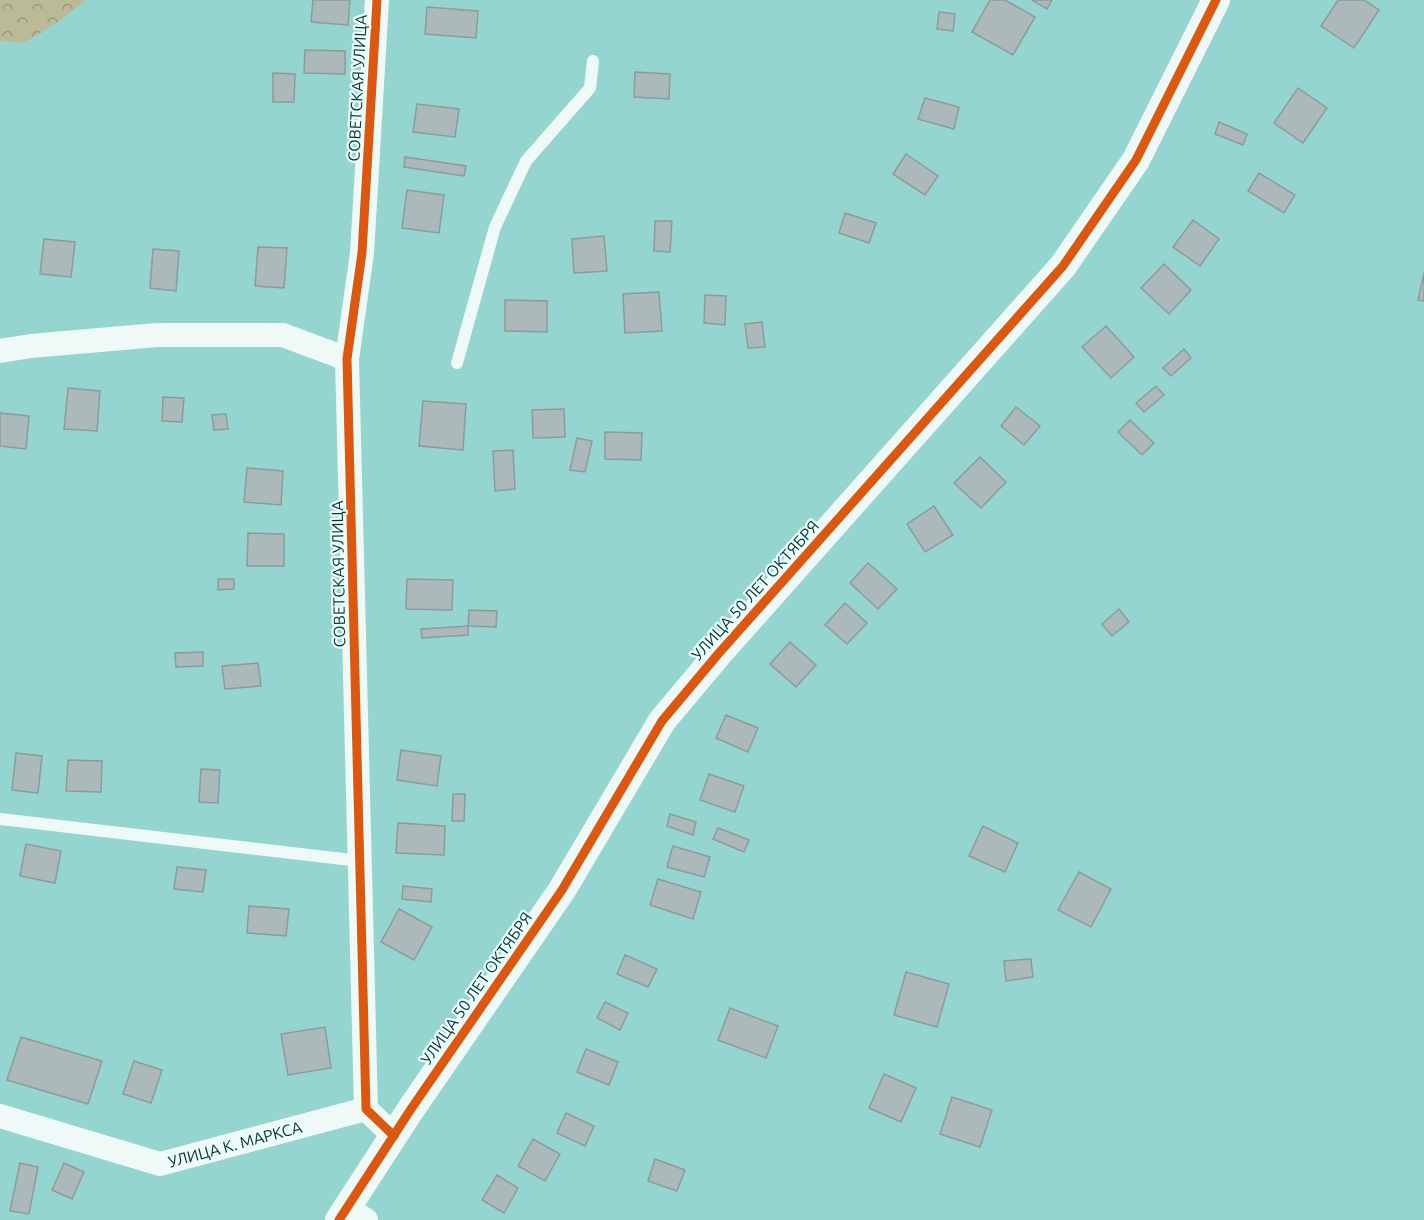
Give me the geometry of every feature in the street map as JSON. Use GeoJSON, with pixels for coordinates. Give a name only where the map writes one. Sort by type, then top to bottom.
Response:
{"type":"FeatureCollection","features":[{"type":"Feature","properties":{"kind":"street","name":"СОВЕТСКАЯ УЛИЦА"},"geometry":{"type":"LineString","coordinates":[[366,1109],[348,359],[362,253],[377,0]]}},
{"type":"Feature","properties":{"kind":"street","name":"УЛИЦА 50 ЛЕТ ОКТЯБРЯ"},"geometry":{"type":"LineString","coordinates":[[351,1216],[411,1108],[562,890],[662,721],[719,653],[1064,266],[1136,160],[1216,0]]}},
{"type":"Feature","properties":{"kind":"street"},"geometry":{"type":"LineString","coordinates":[[0,351],[31,346],[157,335],[283,335],[348,359]]}},
{"type":"Feature","properties":{"kind":"street"},"geometry":{"type":"LineString","coordinates":[[366,1109],[394,1136]]}},
{"type":"Feature","properties":{"kind":"street","name":"УЛИЦА К. МАРКСА"},"geometry":{"type":"LineString","coordinates":[[2,1119],[160,1164],[366,1109]]}},
{"type":"Feature","properties":{"kind":"lane"},"geometry":{"type":"LineString","coordinates":[[457,363],[495,227],[526,161],[590,88],[593,61]]}},
{"type":"Feature","properties":{"kind":"lane"},"geometry":{"type":"LineString","coordinates":[[0,819],[360,861]]}},
{"type":"Feature","properties":{"kind":"green space"},"geometry":{"type":"Polygon","coordinates":[[[0,0],[86,0],[61,20],[24,43],[0,41],[0,0]]]}},
{"type":"Feature","properties":{"kind":"building"},"geometry":{"type":"Polygon","coordinates":[[[313,0],[350,0],[348,25],[311,22],[313,0]]]}},
{"type":"Feature","properties":{"kind":"building"},"geometry":{"type":"Polygon","coordinates":[[[990,0],[1005,0],[1035,17],[1013,55],[972,32],[990,0]]]}},
{"type":"Feature","properties":{"kind":"building"},"geometry":{"type":"Polygon","coordinates":[[[1032,0],[1052,0],[1047,9],[1032,0]]]}},
{"type":"Feature","properties":{"kind":"building"},"geometry":{"type":"Polygon","coordinates":[[[1338,0],[1364,0],[1379,10],[1354,48],[1321,26],[1338,0]]]}},
{"type":"Feature","properties":{"kind":"building"},"geometry":{"type":"Polygon","coordinates":[[[427,7],[478,11],[476,38],[425,34],[427,7]]]}},
{"type":"Feature","properties":{"kind":"building"},"geometry":{"type":"Polygon","coordinates":[[[939,12],[955,14],[953,31],[937,29],[939,12]]]}},
{"type":"Feature","properties":{"kind":"building"},"geometry":{"type":"Polygon","coordinates":[[[305,50],[345,51],[345,74],[304,73],[305,50]]]}},
{"type":"Feature","properties":{"kind":"building"},"geometry":{"type":"Polygon","coordinates":[[[635,72],[670,74],[669,99],[634,97],[635,72]]]}},
{"type":"Feature","properties":{"kind":"building"},"geometry":{"type":"Polygon","coordinates":[[[273,73],[295,74],[294,102],[273,102],[273,73]]]}},
{"type":"Feature","properties":{"kind":"building"},"geometry":{"type":"Polygon","coordinates":[[[1298,88],[1327,108],[1303,143],[1274,123],[1298,88]]]}},
{"type":"Feature","properties":{"kind":"building"},"geometry":{"type":"Polygon","coordinates":[[[925,98],[959,107],[954,129],[918,119],[925,98]]]}},
{"type":"Feature","properties":{"kind":"building"},"geometry":{"type":"Polygon","coordinates":[[[417,104],[459,109],[455,137],[413,132],[417,104]]]}},
{"type":"Feature","properties":{"kind":"building"},"geometry":{"type":"Polygon","coordinates":[[[1219,122],[1247,134],[1243,145],[1215,134],[1219,122]]]}},
{"type":"Feature","properties":{"kind":"building"},"geometry":{"type":"Polygon","coordinates":[[[906,154],[938,176],[925,195],[893,174],[906,154]]]}},
{"type":"Feature","properties":{"kind":"building"},"geometry":{"type":"Polygon","coordinates":[[[405,157],[466,166],[464,176],[404,167],[405,157]]]}},
{"type":"Feature","properties":{"kind":"building"},"geometry":{"type":"Polygon","coordinates":[[[1259,173],[1295,195],[1284,213],[1248,191],[1259,173]]]}},
{"type":"Feature","properties":{"kind":"building"},"geometry":{"type":"Polygon","coordinates":[[[407,190],[444,195],[439,233],[402,228],[407,190]]]}},
{"type":"Feature","properties":{"kind":"building"},"geometry":{"type":"Polygon","coordinates":[[[845,213],[876,223],[869,243],[839,233],[845,213]]]}},
{"type":"Feature","properties":{"kind":"building"},"geometry":{"type":"Polygon","coordinates":[[[1193,220],[1219,239],[1200,266],[1173,247],[1193,220]]]}},
{"type":"Feature","properties":{"kind":"building"},"geometry":{"type":"Polygon","coordinates":[[[655,221],[672,221],[670,252],[654,251],[655,221]]]}},
{"type":"Feature","properties":{"kind":"building"},"geometry":{"type":"Polygon","coordinates":[[[604,236],[607,271],[574,273],[572,239],[604,236]]]}},
{"type":"Feature","properties":{"kind":"building"},"geometry":{"type":"Polygon","coordinates":[[[44,239],[75,242],[71,277],[40,274],[44,239]]]}},
{"type":"Feature","properties":{"kind":"building"},"geometry":{"type":"Polygon","coordinates":[[[258,247],[287,248],[284,288],[255,286],[258,247]]]}},
{"type":"Feature","properties":{"kind":"building"},"geometry":{"type":"Polygon","coordinates":[[[153,249],[179,251],[176,291],[150,288],[153,249]]]}},
{"type":"Feature","properties":{"kind":"building"},"geometry":{"type":"Polygon","coordinates":[[[1164,264],[1191,290],[1169,314],[1141,288],[1164,264]]]}},
{"type":"Feature","properties":{"kind":"building"},"geometry":{"type":"Polygon","coordinates":[[[1424,273],[1424,301],[1418,300],[1424,273]]]}},
{"type":"Feature","properties":{"kind":"building"},"geometry":{"type":"Polygon","coordinates":[[[659,292],[662,331],[625,333],[623,294],[659,292]]]}},
{"type":"Feature","properties":{"kind":"building"},"geometry":{"type":"Polygon","coordinates":[[[705,295],[726,296],[725,325],[704,323],[705,295]]]}},
{"type":"Feature","properties":{"kind":"building"},"geometry":{"type":"Polygon","coordinates":[[[505,300],[547,301],[547,332],[505,331],[505,300]]]}},
{"type":"Feature","properties":{"kind":"building"},"geometry":{"type":"Polygon","coordinates":[[[762,322],[765,347],[748,348],[745,324],[762,322]]]}},
{"type":"Feature","properties":{"kind":"building"},"geometry":{"type":"Polygon","coordinates":[[[1106,326],[1134,357],[1111,378],[1082,347],[1106,326]]]}},
{"type":"Feature","properties":{"kind":"building"},"geometry":{"type":"Polygon","coordinates":[[[1184,349],[1191,358],[1171,376],[1163,368],[1184,349]]]}},
{"type":"Feature","properties":{"kind":"building"},"geometry":{"type":"Polygon","coordinates":[[[1156,386],[1164,395],[1144,412],[1136,403],[1156,386]]]}},
{"type":"Feature","properties":{"kind":"building"},"geometry":{"type":"Polygon","coordinates":[[[68,388],[100,391],[97,431],[64,429],[68,388]]]}},
{"type":"Feature","properties":{"kind":"building"},"geometry":{"type":"Polygon","coordinates":[[[163,397],[184,398],[182,422],[162,421],[163,397]]]}},
{"type":"Feature","properties":{"kind":"building"},"geometry":{"type":"Polygon","coordinates":[[[423,401],[466,404],[463,450],[419,446],[423,401]]]}},
{"type":"Feature","properties":{"kind":"building"},"geometry":{"type":"Polygon","coordinates":[[[1016,407],[1040,426],[1024,445],[1001,426],[1016,407]]]}},
{"type":"Feature","properties":{"kind":"building"},"geometry":{"type":"Polygon","coordinates":[[[564,409],[565,437],[533,438],[532,410],[564,409]]]}},
{"type":"Feature","properties":{"kind":"building"},"geometry":{"type":"Polygon","coordinates":[[[0,413],[29,416],[26,449],[0,446],[0,413]]]}},
{"type":"Feature","properties":{"kind":"building"},"geometry":{"type":"Polygon","coordinates":[[[226,414],[228,429],[214,430],[212,415],[226,414]]]}},
{"type":"Feature","properties":{"kind":"building"},"geometry":{"type":"Polygon","coordinates":[[[1130,420],[1154,443],[1142,455],[1118,432],[1130,420]]]}},
{"type":"Feature","properties":{"kind":"building"},"geometry":{"type":"Polygon","coordinates":[[[605,432],[642,433],[641,460],[605,459],[605,432]]]}},
{"type":"Feature","properties":{"kind":"building"},"geometry":{"type":"Polygon","coordinates":[[[577,438],[592,441],[585,472],[570,470],[577,438]]]}},
{"type":"Feature","properties":{"kind":"building"},"geometry":{"type":"Polygon","coordinates":[[[513,450],[515,489],[495,491],[493,451],[513,450]]]}},
{"type":"Feature","properties":{"kind":"building"},"geometry":{"type":"Polygon","coordinates":[[[980,457],[1006,482],[981,508],[954,483],[980,457]]]}},
{"type":"Feature","properties":{"kind":"building"},"geometry":{"type":"Polygon","coordinates":[[[247,468],[283,471],[281,505],[244,502],[247,468]]]}},
{"type":"Feature","properties":{"kind":"building"},"geometry":{"type":"Polygon","coordinates":[[[934,506],[953,535],[925,552],[907,524],[934,506]]]}},
{"type":"Feature","properties":{"kind":"building"},"geometry":{"type":"Polygon","coordinates":[[[248,533],[284,534],[284,566],[247,566],[248,533]]]}},
{"type":"Feature","properties":{"kind":"building"},"geometry":{"type":"Polygon","coordinates":[[[868,563],[897,589],[878,609],[850,583],[868,563]]]}},
{"type":"Feature","properties":{"kind":"building"},"geometry":{"type":"Polygon","coordinates":[[[218,579],[234,579],[234,589],[218,590],[218,579]]]}},
{"type":"Feature","properties":{"kind":"building"},"geometry":{"type":"Polygon","coordinates":[[[407,579],[453,580],[452,610],[406,609],[407,579]]]}},
{"type":"Feature","properties":{"kind":"building"},"geometry":{"type":"Polygon","coordinates":[[[845,603],[867,623],[847,644],[825,625],[845,603]]]}},
{"type":"Feature","properties":{"kind":"building"},"geometry":{"type":"Polygon","coordinates":[[[1119,609],[1129,622],[1112,636],[1102,624],[1119,609]]]}},
{"type":"Feature","properties":{"kind":"building"},"geometry":{"type":"Polygon","coordinates":[[[469,610],[497,611],[496,627],[468,626],[469,610]]]}},
{"type":"Feature","properties":{"kind":"building"},"geometry":{"type":"Polygon","coordinates":[[[468,626],[468,635],[422,638],[421,629],[468,626]]]}},
{"type":"Feature","properties":{"kind":"building"},"geometry":{"type":"Polygon","coordinates":[[[790,642],[816,665],[796,687],[770,664],[790,642]]]}},
{"type":"Feature","properties":{"kind":"building"},"geometry":{"type":"Polygon","coordinates":[[[203,652],[203,666],[176,667],[175,653],[203,652]]]}},
{"type":"Feature","properties":{"kind":"building"},"geometry":{"type":"Polygon","coordinates":[[[258,663],[261,686],[225,689],[222,666],[258,663]]]}},
{"type":"Feature","properties":{"kind":"building"},"geometry":{"type":"Polygon","coordinates":[[[726,715],[758,728],[748,752],[716,738],[726,715]]]}},
{"type":"Feature","properties":{"kind":"building"},"geometry":{"type":"Polygon","coordinates":[[[401,750],[441,756],[437,786],[397,780],[401,750]]]}},
{"type":"Feature","properties":{"kind":"building"},"geometry":{"type":"Polygon","coordinates":[[[16,753],[42,756],[38,793],[12,790],[16,753]]]}},
{"type":"Feature","properties":{"kind":"building"},"geometry":{"type":"Polygon","coordinates":[[[68,760],[102,761],[101,792],[66,791],[68,760]]]}},
{"type":"Feature","properties":{"kind":"building"},"geometry":{"type":"Polygon","coordinates":[[[201,769],[220,770],[218,803],[199,802],[201,769]]]}},
{"type":"Feature","properties":{"kind":"building"},"geometry":{"type":"Polygon","coordinates":[[[709,774],[744,786],[735,812],[700,800],[709,774]]]}},
{"type":"Feature","properties":{"kind":"building"},"geometry":{"type":"Polygon","coordinates":[[[453,794],[465,794],[464,821],[452,821],[453,794]]]}},
{"type":"Feature","properties":{"kind":"building"},"geometry":{"type":"Polygon","coordinates":[[[670,814],[696,822],[693,835],[667,826],[670,814]]]}},
{"type":"Feature","properties":{"kind":"building"},"geometry":{"type":"Polygon","coordinates":[[[398,823],[445,826],[444,855],[396,853],[398,823]]]}},
{"type":"Feature","properties":{"kind":"building"},"geometry":{"type":"Polygon","coordinates":[[[983,826],[1018,843],[1005,872],[969,856],[983,826]]]}},
{"type":"Feature","properties":{"kind":"building"},"geometry":{"type":"Polygon","coordinates":[[[718,828],[749,840],[744,852],[713,839],[718,828]]]}},
{"type":"Feature","properties":{"kind":"building"},"geometry":{"type":"Polygon","coordinates":[[[26,844],[61,851],[55,883],[20,876],[26,844]]]}},
{"type":"Feature","properties":{"kind":"building"},"geometry":{"type":"Polygon","coordinates":[[[673,846],[710,857],[704,877],[667,867],[673,846]]]}},
{"type":"Feature","properties":{"kind":"building"},"geometry":{"type":"Polygon","coordinates":[[[177,867],[206,870],[203,892],[174,889],[177,867]]]}},
{"type":"Feature","properties":{"kind":"building"},"geometry":{"type":"Polygon","coordinates":[[[1079,872],[1111,889],[1091,927],[1058,910],[1079,872]]]}},
{"type":"Feature","properties":{"kind":"building"},"geometry":{"type":"Polygon","coordinates":[[[658,879],[701,892],[693,919],[650,905],[658,879]]]}},
{"type":"Feature","properties":{"kind":"building"},"geometry":{"type":"Polygon","coordinates":[[[403,886],[432,889],[431,902],[402,899],[403,886]]]}},
{"type":"Feature","properties":{"kind":"building"},"geometry":{"type":"Polygon","coordinates":[[[249,906],[289,909],[286,936],[247,933],[249,906]]]}},
{"type":"Feature","properties":{"kind":"building"},"geometry":{"type":"Polygon","coordinates":[[[399,909],[432,927],[414,960],[381,942],[399,909]]]}},
{"type":"Feature","properties":{"kind":"building"},"geometry":{"type":"Polygon","coordinates":[[[625,955],[657,969],[648,987],[617,974],[625,955]]]}},
{"type":"Feature","properties":{"kind":"building"},"geometry":{"type":"Polygon","coordinates":[[[1031,959],[1033,977],[1006,981],[1004,961],[1031,959]]]}},
{"type":"Feature","properties":{"kind":"building"},"geometry":{"type":"Polygon","coordinates":[[[906,972],[949,984],[937,1027],[894,1015],[906,972]]]}},
{"type":"Feature","properties":{"kind":"building"},"geometry":{"type":"Polygon","coordinates":[[[605,1002],[628,1013],[620,1030],[597,1018],[605,1002]]]}},
{"type":"Feature","properties":{"kind":"building"},"geometry":{"type":"Polygon","coordinates":[[[730,1008],[778,1026],[766,1058],[718,1040],[730,1008]]]}},
{"type":"Feature","properties":{"kind":"building"},"geometry":{"type":"Polygon","coordinates":[[[325,1027],[331,1068],[288,1075],[281,1034],[325,1027]]]}},
{"type":"Feature","properties":{"kind":"building"},"geometry":{"type":"Polygon","coordinates":[[[21,1037],[102,1061],[88,1104],[7,1080],[21,1037]]]}},
{"type":"Feature","properties":{"kind":"building"},"geometry":{"type":"Polygon","coordinates":[[[586,1049],[618,1062],[609,1085],[577,1072],[586,1049]]]}},
{"type":"Feature","properties":{"kind":"building"},"geometry":{"type":"Polygon","coordinates":[[[134,1061],[162,1070],[151,1103],[123,1094],[134,1061]]]}},
{"type":"Feature","properties":{"kind":"building"},"geometry":{"type":"Polygon","coordinates":[[[884,1074],[916,1088],[901,1122],[869,1108],[884,1074]]]}},
{"type":"Feature","properties":{"kind":"building"},"geometry":{"type":"Polygon","coordinates":[[[952,1097],[992,1110],[980,1147],[940,1134],[952,1097]]]}},
{"type":"Feature","properties":{"kind":"building"},"geometry":{"type":"Polygon","coordinates":[[[566,1113],[594,1126],[585,1146],[557,1133],[566,1113]]]}},
{"type":"Feature","properties":{"kind":"building"},"geometry":{"type":"Polygon","coordinates":[[[533,1139],[560,1154],[545,1181],[518,1166],[533,1139]]]}},
{"type":"Feature","properties":{"kind":"building"},"geometry":{"type":"Polygon","coordinates":[[[655,1159],[685,1170],[677,1191],[648,1181],[655,1159]]]}},
{"type":"Feature","properties":{"kind":"building"},"geometry":{"type":"Polygon","coordinates":[[[20,1163],[38,1167],[29,1214],[10,1211],[20,1163]]]}},
{"type":"Feature","properties":{"kind":"building"},"geometry":{"type":"Polygon","coordinates":[[[64,1163],[84,1172],[72,1199],[52,1190],[64,1163]]]}},
{"type":"Feature","properties":{"kind":"building"},"geometry":{"type":"Polygon","coordinates":[[[497,1175],[518,1188],[504,1213],[482,1200],[497,1175]]]}},
{"type":"Feature","properties":{"kind":"cycle path"},"geometry":{"type":"LineString","coordinates":[[377,0],[362,253],[347,359],[366,1109],[394,1136]]}},
{"type":"Feature","properties":{"kind":"cycle path"},"geometry":{"type":"LineString","coordinates":[[339,1220],[411,1109],[562,890],[662,721],[719,653],[1063,266],[1136,160],[1216,0]]}}]}
